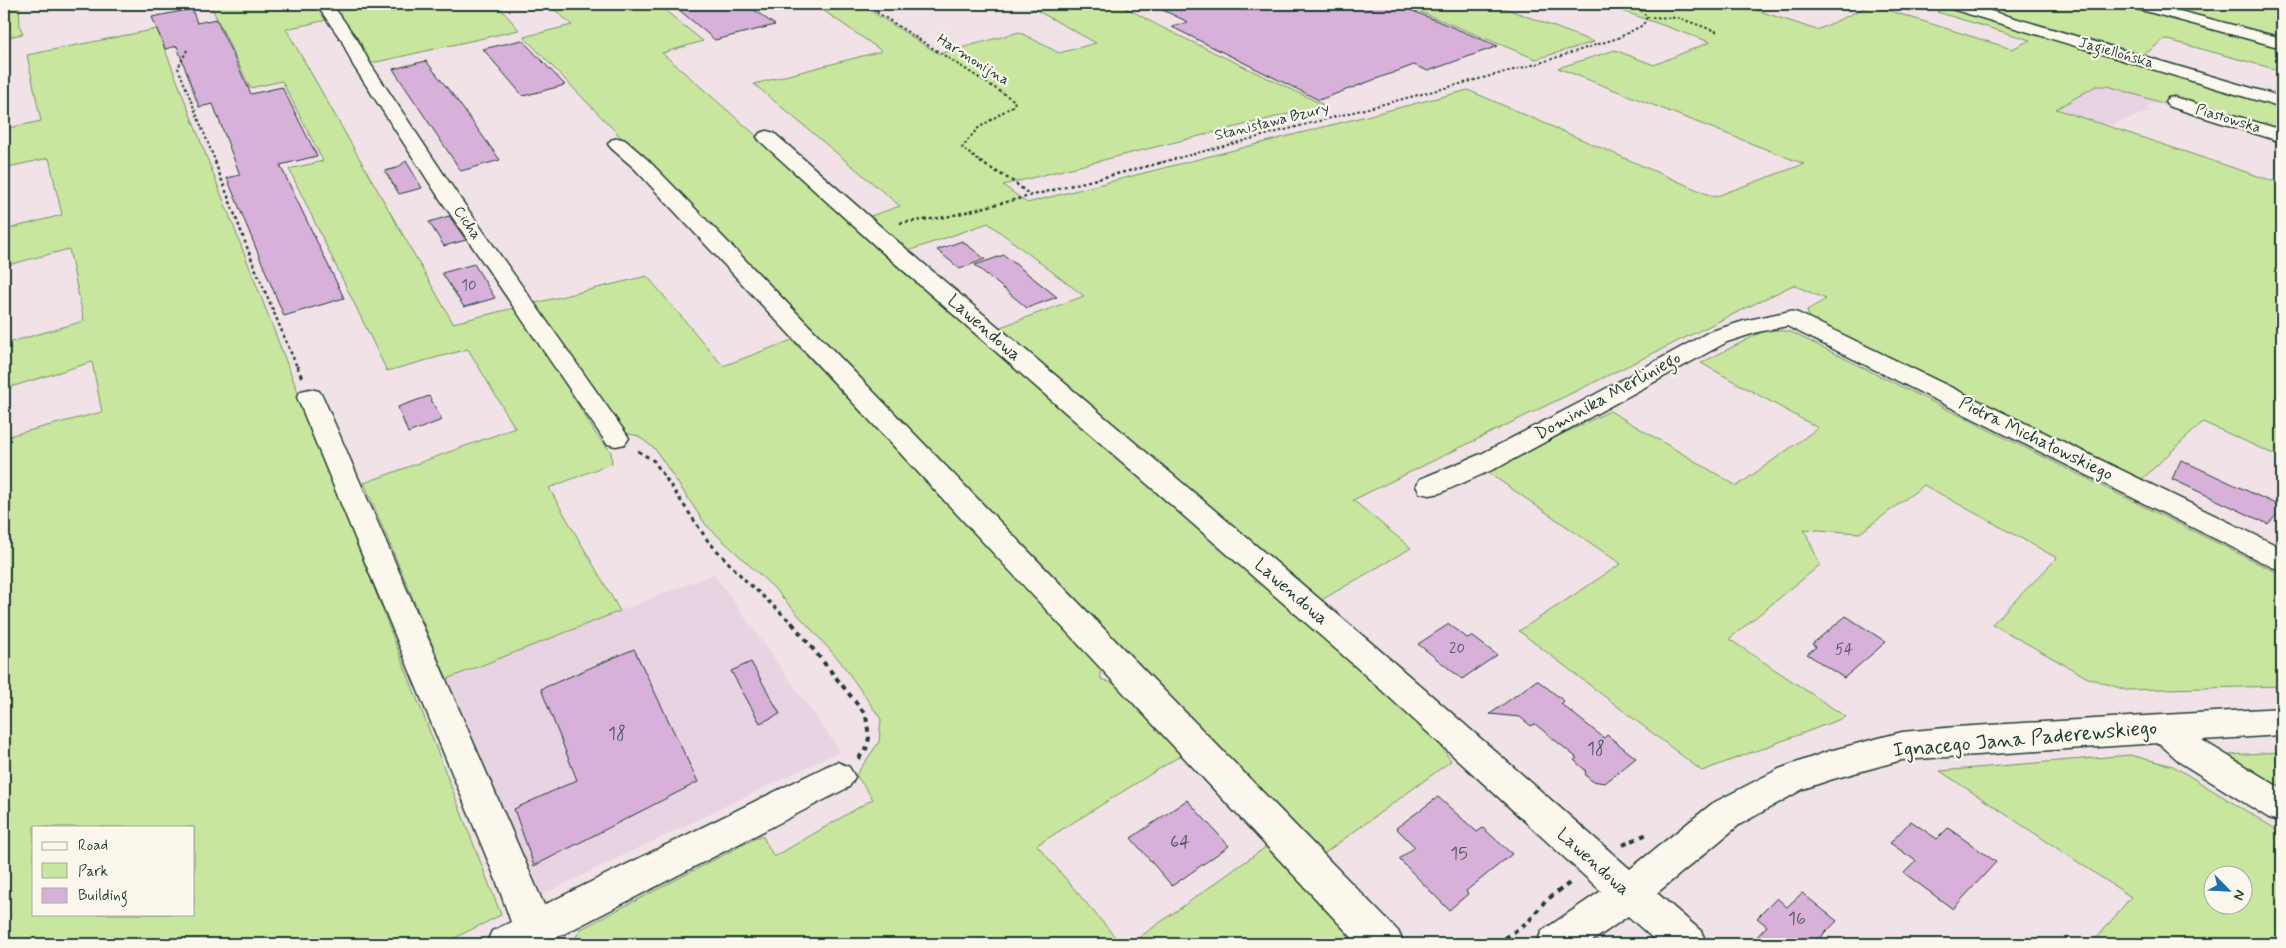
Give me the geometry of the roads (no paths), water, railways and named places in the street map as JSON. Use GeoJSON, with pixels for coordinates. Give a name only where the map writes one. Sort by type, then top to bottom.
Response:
{"type":"FeatureCollection","features":[{"type":"Feature","properties":{"kind":"street","name":"Cicha"},"geometry":{"type":"LineString","coordinates":[[324,4],[350,41],[362,64],[448,196],[616,438]]}},
{"type":"Feature","properties":{"kind":"street","name":"Jagiellońska"},"geometry":{"type":"LineString","coordinates":[[1951,4],[2282,103]]}},
{"type":"Feature","properties":{"kind":"street"},"geometry":{"type":"LineString","coordinates":[[2136,4],[2282,43]]}},
{"type":"Feature","properties":{"kind":"street","name":"Piastowska"},"geometry":{"type":"LineString","coordinates":[[2174,102],[2282,136]]}},
{"type":"Feature","properties":{"kind":"street","name":"Lawendowa"},"geometry":{"type":"LineString","coordinates":[[767,136],[891,235],[1365,656],[1628,894],[1687,944]]}},
{"type":"Feature","properties":{"kind":"street"},"geometry":{"type":"LineString","coordinates":[[618,144],[640,164],[721,248],[1384,944]]}},
{"type":"Feature","properties":{"kind":"street","name":"Dominika Merliniego"},"geometry":{"type":"LineString","coordinates":[[1430,486],[1490,460],[1560,424],[1718,337],[1752,326],[1790,318]]}},
{"type":"Feature","properties":{"kind":"street","name":"Piotra Michałowskiego"},"geometry":{"type":"LineString","coordinates":[[1790,318],[2282,560]]}},
{"type":"Feature","properties":{"kind":"street"},"geometry":{"type":"LineString","coordinates":[[310,397],[515,880],[526,940],[837,777]]}},
{"type":"Feature","properties":{"kind":"street","name":"Ignacego Jana Paderewskiego"},"geometry":{"type":"LineString","coordinates":[[1556,944],[1628,894],[1726,814],[1791,779],[1829,765],[1911,745],[1956,740],[2282,722]]}},
{"type":"Feature","properties":{"kind":"street"},"geometry":{"type":"LineString","coordinates":[[2165,728],[2193,753],[2282,807]]}}]}
